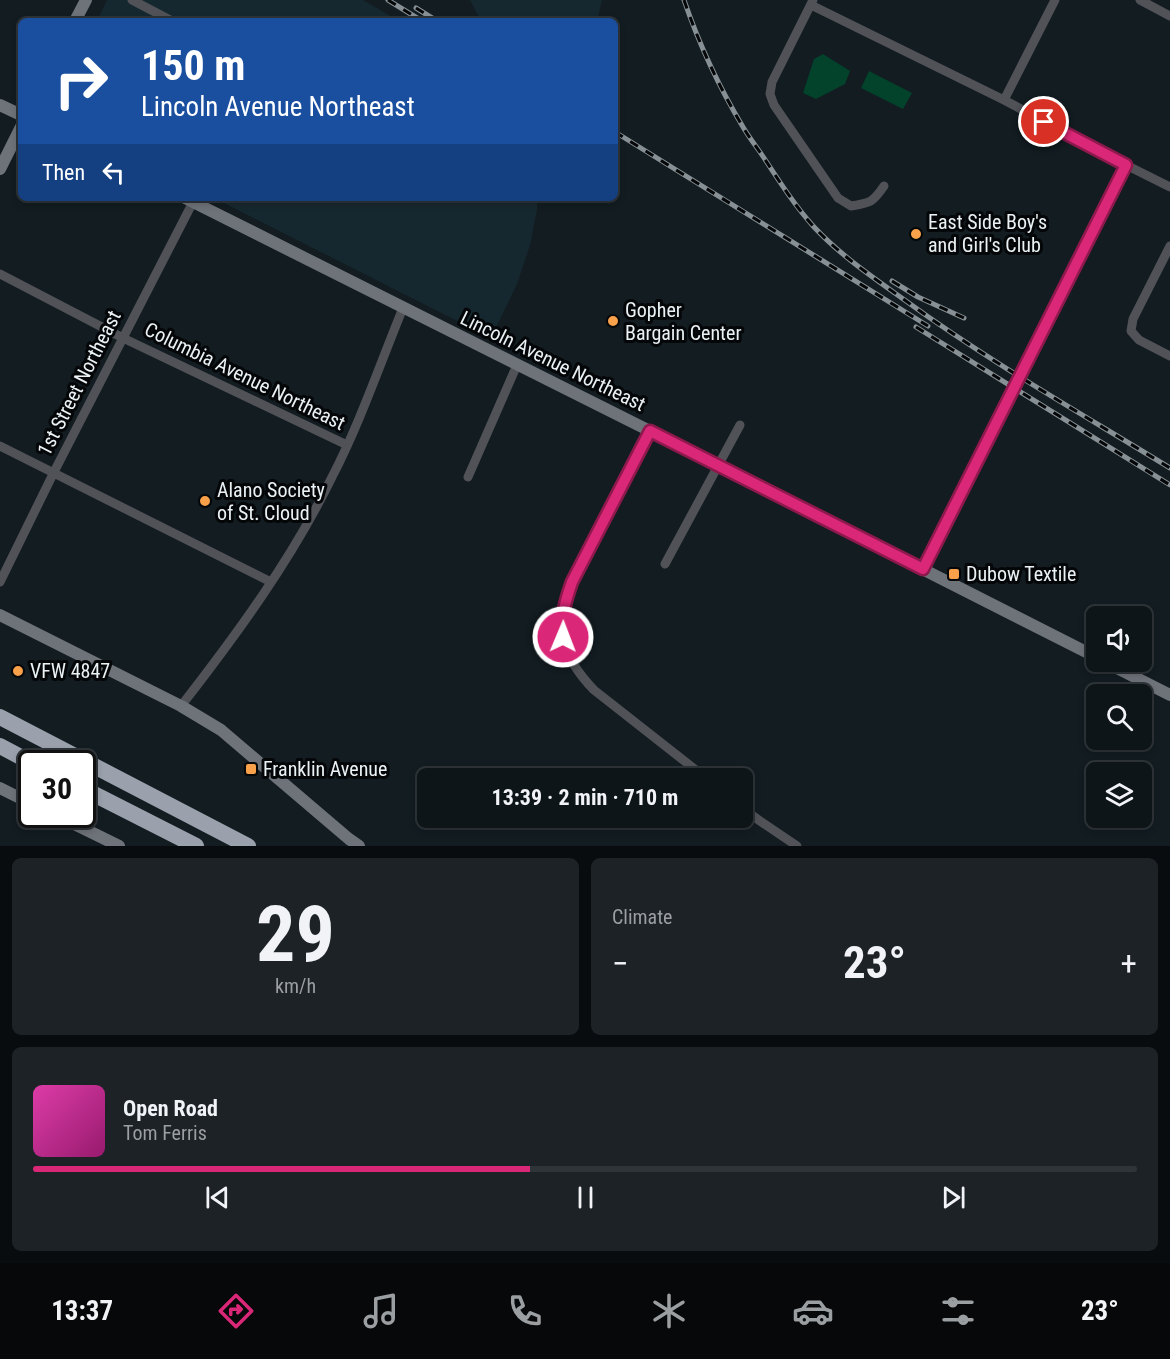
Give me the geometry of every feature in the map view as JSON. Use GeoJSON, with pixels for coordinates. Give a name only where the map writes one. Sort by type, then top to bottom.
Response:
{"type":"FeatureCollection","features":[{"type":"Feature","properties":{"kind":"highway"},"geometry":{"type":"LineString","coordinates":[[0,717],[248,846]]}},
{"type":"Feature","properties":{"kind":"highway"},"geometry":{"type":"LineString","coordinates":[[0,746],[18,756]]}},
{"type":"Feature","properties":{"kind":"highway"},"geometry":{"type":"LineString","coordinates":[[96,795],[196,846]]}},
{"type":"Feature","properties":{"kind":"street"},"geometry":{"type":"LineString","coordinates":[[77,18],[86,0]]}},
{"type":"Feature","properties":{"kind":"street"},"geometry":{"type":"LineString","coordinates":[[132,0],[166,18]]}},
{"type":"Feature","properties":{"kind":"street"},"geometry":{"type":"LineString","coordinates":[[1004,100],[1054,0]]}},
{"type":"Feature","properties":{"kind":"street"},"geometry":{"type":"LineString","coordinates":[[1140,0],[1170,15]]}},
{"type":"Feature","properties":{"kind":"street"},"geometry":{"type":"LineString","coordinates":[[884,186],[876,198],[864,204],[851,206],[838,198],[774,105],[770,94],[771,82],[812,2],[1170,187]]}},
{"type":"Feature","properties":{"kind":"street"},"geometry":{"type":"LineString","coordinates":[[0,105],[18,114]]}},
{"type":"Feature","properties":{"kind":"street"},"geometry":{"type":"LineString","coordinates":[[0,169],[18,133]]}},
{"type":"Feature","properties":{"kind":"street"},"geometry":{"type":"LineString","coordinates":[[923,569],[1126,165]]}},
{"type":"Feature","properties":{"kind":"street","name":"1st Street Northeast"},"geometry":{"type":"LineString","coordinates":[[0,582],[123,338],[189,201]]}},
{"type":"Feature","properties":{"kind":"street","name":"Lincoln Avenue Northeast"},"geometry":{"type":"LineString","coordinates":[[191,201],[1086,652]]}},
{"type":"Feature","properties":{"kind":"street"},"geometry":{"type":"LineString","coordinates":[[1170,246],[1133,319],[1131,331],[1139,340],[1170,356]]}},
{"type":"Feature","properties":{"kind":"street","name":"Columbia Avenue Northeast"},"geometry":{"type":"LineString","coordinates":[[0,274],[123,338],[347,445]]}},
{"type":"Feature","properties":{"kind":"street"},"geometry":{"type":"LineString","coordinates":[[181,706],[227,647],[312,516],[347,445],[403,308]]}},
{"type":"Feature","properties":{"kind":"street"},"geometry":{"type":"LineString","coordinates":[[468,477],[517,365]]}},
{"type":"Feature","properties":{"kind":"street"},"geometry":{"type":"LineString","coordinates":[[665,564],[740,425]]}},
{"type":"Feature","properties":{"kind":"street"},"geometry":{"type":"LineString","coordinates":[[650,431],[572,582],[561,622],[563,637],[574,666],[584,680],[693,768]]}},
{"type":"Feature","properties":{"kind":"street"},"geometry":{"type":"LineString","coordinates":[[0,446],[271,582]]}},
{"type":"Feature","properties":{"kind":"street"},"geometry":{"type":"LineString","coordinates":[[0,615],[181,706],[230,737],[359,846]]}},
{"type":"Feature","properties":{"kind":"street"},"geometry":{"type":"LineString","coordinates":[[1125,672],[1170,695]]}},
{"type":"Feature","properties":{"kind":"street"},"geometry":{"type":"LineString","coordinates":[[0,788],[18,797]]}},
{"type":"Feature","properties":{"kind":"street"},"geometry":{"type":"LineString","coordinates":[[753,816],[797,846]]}},
{"type":"Feature","properties":{"kind":"street"},"geometry":{"type":"LineString","coordinates":[[82,828],[119,846]]}},
{"type":"Feature","properties":{"kind":"shaded area"},"geometry":{"type":"Polygon","coordinates":[[[107,0],[363,0],[394,18],[98,18],[107,0]]]}},
{"type":"Feature","properties":{"kind":"shaded area"},"geometry":{"type":"Polygon","coordinates":[[[470,0],[602,0],[598,18],[479,18],[470,0]]]}},
{"type":"Feature","properties":{"kind":"shaded area"},"geometry":{"type":"Polygon","coordinates":[[[220,201],[537,201],[530,245],[517,284],[491,338],[220,201]]]}},
{"type":"Feature","properties":{"kind":"green space"},"geometry":{"type":"Polygon","coordinates":[[[823,54],[850,71],[845,84],[816,99],[803,93],[814,59],[823,54]]]}},
{"type":"Feature","properties":{"kind":"green space"},"geometry":{"type":"Polygon","coordinates":[[[869,71],[912,93],[903,109],[861,88],[869,71]]]}},
{"type":"Feature","properties":{"kind":"railway"},"geometry":{"type":"LineString","coordinates":[[388,0],[417,18]]}},
{"type":"Feature","properties":{"kind":"railway"},"geometry":{"type":"LineString","coordinates":[[684,0],[710,65],[743,127],[795,203],[824,238],[870,275],[970,345],[1170,468]]}},
{"type":"Feature","properties":{"kind":"railway"},"geometry":{"type":"LineString","coordinates":[[416,8],[432,18]]}},
{"type":"Feature","properties":{"kind":"railway"},"geometry":{"type":"LineString","coordinates":[[618,134],[928,326]]}},
{"type":"Feature","properties":{"kind":"railway"},"geometry":{"type":"LineString","coordinates":[[892,281],[918,297],[964,318]]}},
{"type":"Feature","properties":{"kind":"railway"},"geometry":{"type":"LineString","coordinates":[[916,327],[1170,485]]}},
{"type":"Feature","properties":{"kind":"place","name":"East Side Boy's and Girl's Club"},"geometry":{"type":"Point","coordinates":[916,234]}},
{"type":"Feature","properties":{"kind":"place","name":"Gopher Bargain Center"},"geometry":{"type":"Point","coordinates":[613,321]}},
{"type":"Feature","properties":{"kind":"place","name":"Alano Society of St. Cloud"},"geometry":{"type":"Point","coordinates":[205,501]}},
{"type":"Feature","properties":{"kind":"place","name":"Dubow Textile"},"geometry":{"type":"Point","coordinates":[954,574]}},
{"type":"Feature","properties":{"kind":"place","name":"VFW 4847"},"geometry":{"type":"Point","coordinates":[18,671]}},
{"type":"Feature","properties":{"kind":"place","name":"Franklin Avenue"},"geometry":{"type":"Point","coordinates":[251,769]}},
{"type":"Feature","properties":{"kind":"route"},"geometry":{"type":"LineString","coordinates":[[563,637],[561,622],[572,582],[650,431],[923,569],[1126,165],[1044,122]]}}]}
